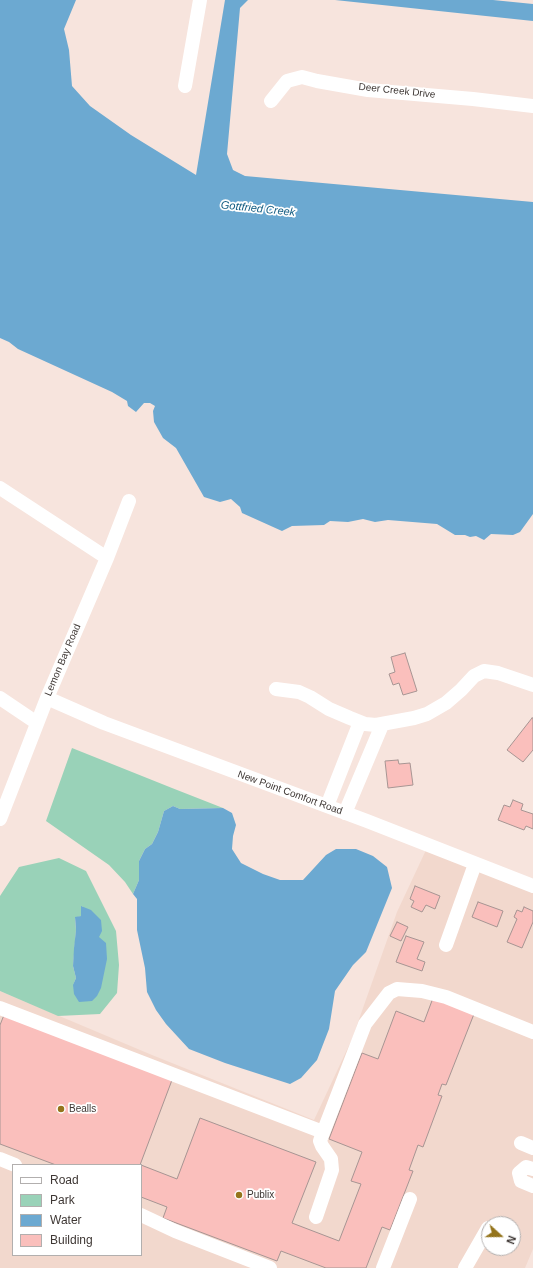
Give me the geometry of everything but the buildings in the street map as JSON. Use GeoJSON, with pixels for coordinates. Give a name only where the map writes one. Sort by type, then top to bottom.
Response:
{"type":"FeatureCollection","features":[{"type":"Feature","properties":{"kind":"street"},"geometry":{"type":"LineString","coordinates":[[185,86],[200,0]]}},
{"type":"Feature","properties":{"kind":"street","name":"Deer Creek Drive"},"geometry":{"type":"LineString","coordinates":[[271,101],[287,81],[302,77],[368,90],[458,97],[533,106]]}},
{"type":"Feature","properties":{"kind":"street"},"geometry":{"type":"LineString","coordinates":[[0,488],[107,558]]}},
{"type":"Feature","properties":{"kind":"street","name":"Lemon Bay Road"},"geometry":{"type":"LineString","coordinates":[[0,819],[47,698],[107,558],[129,501]]}},
{"type":"Feature","properties":{"kind":"street"},"geometry":{"type":"LineString","coordinates":[[276,689],[305,694],[334,711],[360,722],[371,725],[382,725],[427,714],[450,700],[474,676],[484,671],[498,673],[533,685]]}},
{"type":"Feature","properties":{"kind":"street"},"geometry":{"type":"LineString","coordinates":[[0,698],[37,723]]}},
{"type":"Feature","properties":{"kind":"street","name":"New Point Comfort Road"},"geometry":{"type":"LineString","coordinates":[[47,698],[111,726],[327,806],[533,886]]}},
{"type":"Feature","properties":{"kind":"street"},"geometry":{"type":"LineString","coordinates":[[327,806],[360,722]]}},
{"type":"Feature","properties":{"kind":"street"},"geometry":{"type":"LineString","coordinates":[[345,813],[382,725]]}},
{"type":"Feature","properties":{"kind":"street"},"geometry":{"type":"LineString","coordinates":[[446,945],[475,864]]}},
{"type":"Feature","properties":{"kind":"street"},"geometry":{"type":"LineString","coordinates":[[316,1217],[332,1170],[331,1160],[320,1141],[365,1024],[389,993],[396,989],[422,991],[446,997],[533,1032]]}},
{"type":"Feature","properties":{"kind":"street"},"geometry":{"type":"LineString","coordinates":[[0,1008],[323,1132]]}},
{"type":"Feature","properties":{"kind":"street"},"geometry":{"type":"LineString","coordinates":[[0,1159],[12,1164]]}},
{"type":"Feature","properties":{"kind":"street"},"geometry":{"type":"LineString","coordinates":[[521,1171],[521,1181],[533,1186]]}},
{"type":"Feature","properties":{"kind":"street"},"geometry":{"type":"LineString","coordinates":[[383,1268],[410,1199]]}},
{"type":"Feature","properties":{"kind":"street"},"geometry":{"type":"LineString","coordinates":[[142,1215],[175,1231],[270,1268]]}},
{"type":"Feature","properties":{"kind":"street"},"geometry":{"type":"LineString","coordinates":[[465,1268],[481,1240]]}},
{"type":"Feature","properties":{"kind":"shaded area"},"geometry":{"type":"Polygon","coordinates":[[[426,850],[533,892],[533,1249],[525,1268],[0,1268],[0,991],[152,1055],[314,1120],[352,1039],[397,912],[426,850]]]}},
{"type":"Feature","properties":{"kind":"green space"},"geometry":{"type":"Polygon","coordinates":[[[72,748],[223,808],[180,809],[173,806],[164,811],[158,832],[152,844],[145,849],[139,861],[139,880],[133,894],[125,882],[109,865],[46,821],[72,748]]]}},
{"type":"Feature","properties":{"kind":"green space"},"geometry":{"type":"Polygon","coordinates":[[[59,858],[86,871],[116,931],[119,965],[117,993],[100,1014],[58,1016],[0,991],[0,896],[19,867],[59,858]],[[82,906],[81,916],[75,918],[76,930],[73,966],[76,978],[73,985],[99,937],[82,906]]]}},
{"type":"Feature","properties":{"kind":"water","name":"Gottfried Creek"},"geometry":{"type":"Polygon","coordinates":[[[0,0],[76,0],[64,29],[69,50],[72,86],[90,106],[131,135],[196,175],[225,0],[248,0],[240,8],[227,154],[233,170],[245,176],[533,202],[533,514],[520,532],[513,535],[491,534],[484,540],[476,536],[470,537],[465,535],[455,535],[437,524],[388,520],[375,522],[363,519],[348,522],[330,521],[324,525],[292,526],[282,531],[242,513],[240,507],[231,499],[220,502],[204,497],[176,448],[163,438],[154,422],[153,411],[155,406],[150,403],[144,403],[136,412],[128,406],[127,401],[112,392],[18,349],[9,342],[0,338],[0,0]]]}},
{"type":"Feature","properties":{"kind":"water"},"geometry":{"type":"Polygon","coordinates":[[[335,0],[493,0],[533,4],[533,21],[335,0]]]}},
{"type":"Feature","properties":{"kind":"water"},"geometry":{"type":"Polygon","coordinates":[[[173,806],[180,809],[223,808],[232,813],[236,825],[232,849],[241,863],[263,874],[280,880],[303,880],[326,855],[336,849],[356,849],[373,856],[387,867],[392,888],[366,952],[353,965],[335,991],[329,1029],[317,1060],[301,1078],[290,1084],[225,1063],[189,1049],[166,1024],[156,1010],[147,992],[145,968],[137,930],[137,899],[133,894],[139,880],[139,861],[145,849],[152,844],[158,832],[164,811],[173,806]]]}},
{"type":"Feature","properties":{"kind":"water"},"geometry":{"type":"Polygon","coordinates":[[[81,906],[91,910],[101,920],[102,931],[99,937],[106,943],[107,959],[101,988],[97,996],[92,1001],[79,1002],[74,994],[73,985],[76,978],[73,966],[76,930],[75,917],[81,916],[81,906]]]}},
{"type":"Feature","properties":{"kind":"place","name":"Bealls"},"geometry":{"type":"Point","coordinates":[61,1109]}},
{"type":"Feature","properties":{"kind":"place","name":"Publix"},"geometry":{"type":"Point","coordinates":[239,1195]}}]}
